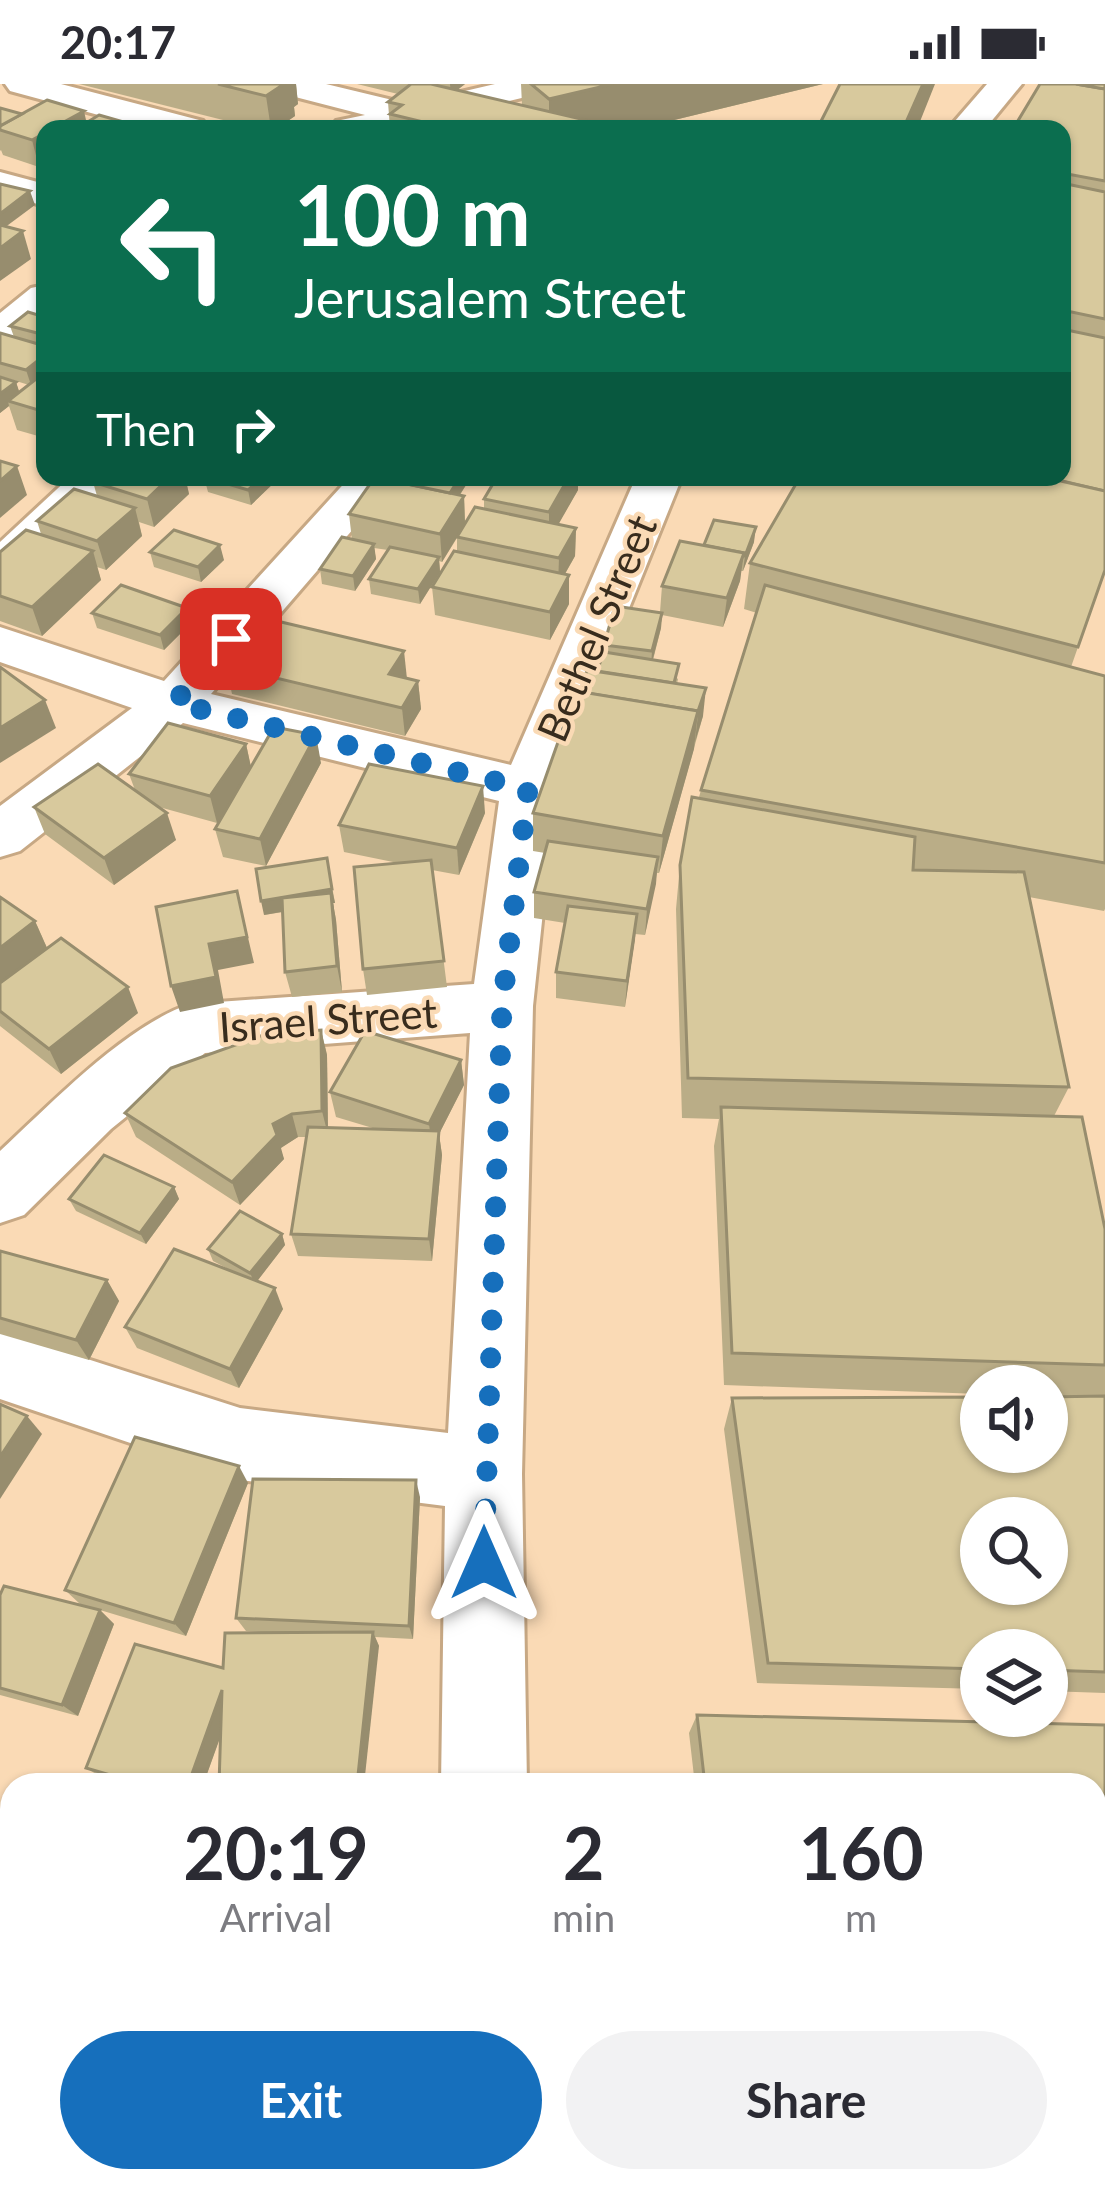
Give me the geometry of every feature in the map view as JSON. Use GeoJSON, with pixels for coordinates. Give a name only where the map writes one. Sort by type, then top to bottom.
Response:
{"type":"FeatureCollection","features":[{"type":"Feature","properties":{"kind":"street"},"geometry":{"type":"LineString","coordinates":[[22,84],[156,120]]}},
{"type":"Feature","properties":{"kind":"street"},"geometry":{"type":"LineString","coordinates":[[284,84],[409,115]]}},
{"type":"Feature","properties":{"kind":"street"},"geometry":{"type":"LineString","coordinates":[[388,120],[539,84]]}},
{"type":"Feature","properties":{"kind":"street"},"geometry":{"type":"LineString","coordinates":[[974,120],[1006,84]]}},
{"type":"Feature","properties":{"kind":"street"},"geometry":{"type":"LineString","coordinates":[[0,183],[36,193]]}},
{"type":"Feature","properties":{"kind":"street"},"geometry":{"type":"LineString","coordinates":[[0,569],[88,486]]}},
{"type":"Feature","properties":{"kind":"street"},"geometry":{"type":"LineString","coordinates":[[0,836],[174,703],[367,486]]}},
{"type":"Feature","properties":{"kind":"street","name":"Bethel Street"},"geometry":{"type":"LineString","coordinates":[[484,1773],[484,1474],[502,1006],[528,789],[655,486]]}},
{"type":"Feature","properties":{"kind":"street"},"geometry":{"type":"LineString","coordinates":[[0,644],[174,703],[528,789]]}},
{"type":"Feature","properties":{"kind":"street","name":"Israel Street"},"geometry":{"type":"LineString","coordinates":[[0,1194],[88,1110],[190,1029],[502,1006]]}},
{"type":"Feature","properties":{"kind":"street"},"geometry":{"type":"LineString","coordinates":[[0,1365],[240,1444],[484,1474]]}},
{"type":"Feature","properties":{"kind":"building"},"geometry":{"type":"Polygon","coordinates":[[[218,84],[284,84],[266,96],[218,84]]]}},
{"type":"Feature","properties":{"kind":"building"},"geometry":{"type":"Polygon","coordinates":[[[411,84],[431,84],[585,120],[415,120],[390,114],[402,105],[388,102],[411,84]]]}},
{"type":"Feature","properties":{"kind":"building"},"geometry":{"type":"Polygon","coordinates":[[[531,84],[613,84],[549,99],[531,84]]]}},
{"type":"Feature","properties":{"kind":"building"},"geometry":{"type":"Polygon","coordinates":[[[840,84],[923,84],[907,120],[822,120],[840,84]]]}},
{"type":"Feature","properties":{"kind":"building"},"geometry":{"type":"Polygon","coordinates":[[[1040,84],[1105,89],[1105,181],[1071,175],[1071,120],[1018,120],[1040,84]]]}},
{"type":"Feature","properties":{"kind":"building"},"geometry":{"type":"Polygon","coordinates":[[[47,100],[84,111],[68,120],[36,120],[32,140],[0,130],[47,100]]]}},
{"type":"Feature","properties":{"kind":"building"},"geometry":{"type":"Polygon","coordinates":[[[0,108],[22,114],[0,126],[0,108]]]}},
{"type":"Feature","properties":{"kind":"building"},"geometry":{"type":"Polygon","coordinates":[[[0,184],[30,191],[0,214],[0,184]]]}},
{"type":"Feature","properties":{"kind":"building"},"geometry":{"type":"Polygon","coordinates":[[[1071,185],[1105,192],[1105,319],[1071,312],[1071,185]]]}},
{"type":"Feature","properties":{"kind":"building"},"geometry":{"type":"Polygon","coordinates":[[[0,225],[23,231],[0,248],[0,225]]]}},
{"type":"Feature","properties":{"kind":"building"},"geometry":{"type":"Polygon","coordinates":[[[28,312],[36,314],[36,333],[10,326],[28,312]]]}},
{"type":"Feature","properties":{"kind":"building"},"geometry":{"type":"Polygon","coordinates":[[[1071,331],[1105,338],[1105,491],[1071,483],[1071,331]]]}},
{"type":"Feature","properties":{"kind":"building"},"geometry":{"type":"Polygon","coordinates":[[[0,333],[36,343],[36,362],[26,370],[0,363],[0,333]]]}},
{"type":"Feature","properties":{"kind":"building"},"geometry":{"type":"Polygon","coordinates":[[[0,377],[16,382],[0,394],[0,377]]]}},
{"type":"Feature","properties":{"kind":"building"},"geometry":{"type":"Polygon","coordinates":[[[36,379],[36,409],[8,401],[36,379]]]}},
{"type":"Feature","properties":{"kind":"building"},"geometry":{"type":"Polygon","coordinates":[[[0,461],[17,466],[0,481],[0,461]]]}},
{"type":"Feature","properties":{"kind":"building"},"geometry":{"type":"Polygon","coordinates":[[[1071,483],[1105,491],[1105,570],[1078,647],[750,563],[795,486],[1071,483]]]}},
{"type":"Feature","properties":{"kind":"building"},"geometry":{"type":"Polygon","coordinates":[[[106,486],[161,486],[147,499],[106,486]]]}},
{"type":"Feature","properties":{"kind":"building"},"geometry":{"type":"Polygon","coordinates":[[[369,486],[417,486],[464,496],[440,534],[349,514],[369,486]]]}},
{"type":"Feature","properties":{"kind":"building"},"geometry":{"type":"Polygon","coordinates":[[[416,486],[454,486],[450,493],[416,486]]]}},
{"type":"Feature","properties":{"kind":"building"},"geometry":{"type":"Polygon","coordinates":[[[492,486],[564,486],[549,512],[484,499],[492,486]]]}},
{"type":"Feature","properties":{"kind":"building"},"geometry":{"type":"Polygon","coordinates":[[[74,489],[135,508],[97,541],[37,521],[74,489]]]}},
{"type":"Feature","properties":{"kind":"building"},"geometry":{"type":"Polygon","coordinates":[[[475,507],[576,528],[559,558],[457,537],[475,507]]]}},
{"type":"Feature","properties":{"kind":"building"},"geometry":{"type":"Polygon","coordinates":[[[714,520],[756,527],[745,556],[704,545],[714,520]]]}},
{"type":"Feature","properties":{"kind":"building"},"geometry":{"type":"Polygon","coordinates":[[[26,530],[93,551],[32,607],[0,596],[0,552],[26,530]]]}},
{"type":"Feature","properties":{"kind":"building"},"geometry":{"type":"Polygon","coordinates":[[[174,530],[220,545],[198,567],[150,552],[174,530]]]}},
{"type":"Feature","properties":{"kind":"building"},"geometry":{"type":"Polygon","coordinates":[[[342,537],[374,544],[353,576],[320,569],[342,537]]]}},
{"type":"Feature","properties":{"kind":"building"},"geometry":{"type":"Polygon","coordinates":[[[680,541],[744,553],[727,598],[662,586],[680,541]]]}},
{"type":"Feature","properties":{"kind":"building"},"geometry":{"type":"Polygon","coordinates":[[[390,547],[439,557],[418,589],[369,579],[390,547]]]}},
{"type":"Feature","properties":{"kind":"building"},"geometry":{"type":"Polygon","coordinates":[[[454,551],[569,575],[550,612],[432,587],[454,551]]]}},
{"type":"Feature","properties":{"kind":"building"},"geometry":{"type":"Polygon","coordinates":[[[121,585],[187,608],[160,635],[92,613],[121,585]]]}},
{"type":"Feature","properties":{"kind":"building"},"geometry":{"type":"Polygon","coordinates":[[[765,585],[1105,676],[1105,863],[701,790],[765,585]]]}},
{"type":"Feature","properties":{"kind":"building"},"geometry":{"type":"Polygon","coordinates":[[[615,606],[662,613],[652,651],[604,645],[615,606]]]}},
{"type":"Feature","properties":{"kind":"building"},"geometry":{"type":"Polygon","coordinates":[[[260,617],[404,651],[389,674],[418,681],[402,708],[226,666],[260,617]]]}},
{"type":"Feature","properties":{"kind":"building"},"geometry":{"type":"Polygon","coordinates":[[[604,652],[679,664],[674,683],[597,671],[604,652]]]}},
{"type":"Feature","properties":{"kind":"building"},"geometry":{"type":"Polygon","coordinates":[[[0,667],[45,700],[0,728],[0,667]]]}},
{"type":"Feature","properties":{"kind":"building"},"geometry":{"type":"Polygon","coordinates":[[[587,670],[706,688],[697,714],[580,692],[587,670]]]}},
{"type":"Feature","properties":{"kind":"building"},"geometry":{"type":"Polygon","coordinates":[[[576,691],[698,711],[663,836],[533,813],[576,691]]]}},
{"type":"Feature","properties":{"kind":"building"},"geometry":{"type":"Polygon","coordinates":[[[168,723],[246,744],[210,796],[129,774],[168,723]]]}},
{"type":"Feature","properties":{"kind":"building"},"geometry":{"type":"Polygon","coordinates":[[[274,727],[316,735],[260,839],[215,829],[274,727]]]}},
{"type":"Feature","properties":{"kind":"building"},"geometry":{"type":"Polygon","coordinates":[[[98,764],[167,813],[104,858],[34,807],[98,764]]]}},
{"type":"Feature","properties":{"kind":"building"},"geometry":{"type":"Polygon","coordinates":[[[369,764],[483,786],[457,848],[339,825],[369,764]]]}},
{"type":"Feature","properties":{"kind":"building"},"geometry":{"type":"Polygon","coordinates":[[[692,797],[915,837],[913,870],[1024,872],[1069,1087],[688,1078],[680,865],[692,797]]]}},
{"type":"Feature","properties":{"kind":"building"},"geometry":{"type":"Polygon","coordinates":[[[548,841],[658,857],[647,909],[534,892],[548,841]]]}},
{"type":"Feature","properties":{"kind":"building"},"geometry":{"type":"Polygon","coordinates":[[[327,858],[332,889],[261,901],[256,869],[327,858]]]}},
{"type":"Feature","properties":{"kind":"building"},"geometry":{"type":"Polygon","coordinates":[[[431,860],[444,961],[363,969],[354,867],[431,860]]]}},
{"type":"Feature","properties":{"kind":"building"},"geometry":{"type":"Polygon","coordinates":[[[237,891],[247,937],[209,944],[216,977],[171,986],[156,907],[237,891]]]}},
{"type":"Feature","properties":{"kind":"building"},"geometry":{"type":"Polygon","coordinates":[[[331,893],[337,966],[285,972],[282,898],[331,893]]]}},
{"type":"Feature","properties":{"kind":"building"},"geometry":{"type":"Polygon","coordinates":[[[0,897],[35,921],[0,948],[0,897]]]}},
{"type":"Feature","properties":{"kind":"building"},"geometry":{"type":"Polygon","coordinates":[[[568,906],[637,914],[627,981],[556,972],[568,906]]]}},
{"type":"Feature","properties":{"kind":"building"},"geometry":{"type":"Polygon","coordinates":[[[61,938],[128,987],[49,1049],[0,1011],[0,983],[61,938]]]}},
{"type":"Feature","properties":{"kind":"building"},"geometry":{"type":"Polygon","coordinates":[[[321,1030],[322,1111],[292,1114],[273,1124],[277,1135],[232,1182],[125,1113],[171,1068],[266,1034],[321,1030]]]}},
{"type":"Feature","properties":{"kind":"building"},"geometry":{"type":"Polygon","coordinates":[[[365,1031],[461,1060],[429,1124],[330,1092],[365,1031]]]}},
{"type":"Feature","properties":{"kind":"building"},"geometry":{"type":"Polygon","coordinates":[[[721,1107],[1082,1117],[1105,1229],[1105,1365],[732,1353],[721,1107]]]}},
{"type":"Feature","properties":{"kind":"building"},"geometry":{"type":"Polygon","coordinates":[[[308,1127],[439,1131],[429,1239],[291,1234],[308,1127]]]}},
{"type":"Feature","properties":{"kind":"building"},"geometry":{"type":"Polygon","coordinates":[[[104,1155],[174,1187],[140,1233],[69,1199],[104,1155]]]}},
{"type":"Feature","properties":{"kind":"building"},"geometry":{"type":"Polygon","coordinates":[[[240,1211],[282,1234],[250,1273],[208,1249],[240,1211]]]}},
{"type":"Feature","properties":{"kind":"building"},"geometry":{"type":"Polygon","coordinates":[[[174,1249],[275,1288],[230,1369],[125,1327],[174,1249]]]}},
{"type":"Feature","properties":{"kind":"building"},"geometry":{"type":"Polygon","coordinates":[[[0,1251],[107,1280],[76,1340],[0,1318],[0,1251]]]}},
{"type":"Feature","properties":{"kind":"building"},"geometry":{"type":"Polygon","coordinates":[[[1105,1396],[1105,1672],[1068,1671],[1068,1629],[960,1629],[960,1668],[768,1663],[732,1398],[960,1397],[960,1473],[1068,1473],[1068,1397],[1105,1396]]]}},
{"type":"Feature","properties":{"kind":"building"},"geometry":{"type":"Polygon","coordinates":[[[0,1404],[27,1416],[0,1457],[0,1404]]]}},
{"type":"Feature","properties":{"kind":"building"},"geometry":{"type":"Polygon","coordinates":[[[135,1437],[239,1466],[174,1623],[65,1590],[135,1437]]]}},
{"type":"Feature","properties":{"kind":"building"},"geometry":{"type":"Polygon","coordinates":[[[253,1479],[416,1480],[409,1626],[236,1618],[253,1479]]]}},
{"type":"Feature","properties":{"kind":"building"},"geometry":{"type":"Polygon","coordinates":[[[4,1586],[100,1610],[62,1705],[0,1688],[0,1595],[4,1586]]]}},
{"type":"Feature","properties":{"kind":"building"},"geometry":{"type":"Polygon","coordinates":[[[373,1632],[358,1773],[219,1773],[222,1690],[192,1773],[103,1773],[86,1768],[135,1644],[223,1668],[225,1633],[373,1632]]]}},
{"type":"Feature","properties":{"kind":"building"},"geometry":{"type":"Polygon","coordinates":[[[697,1715],[960,1721],[960,1737],[1068,1737],[1068,1724],[1105,1725],[1105,1773],[704,1773],[697,1715]]]}},
{"type":"Feature","properties":{"kind":"route"},"geometry":{"type":"LineString","coordinates":[[231,639],[174,703],[528,789],[502,1006],[484,1563]]}}]}
